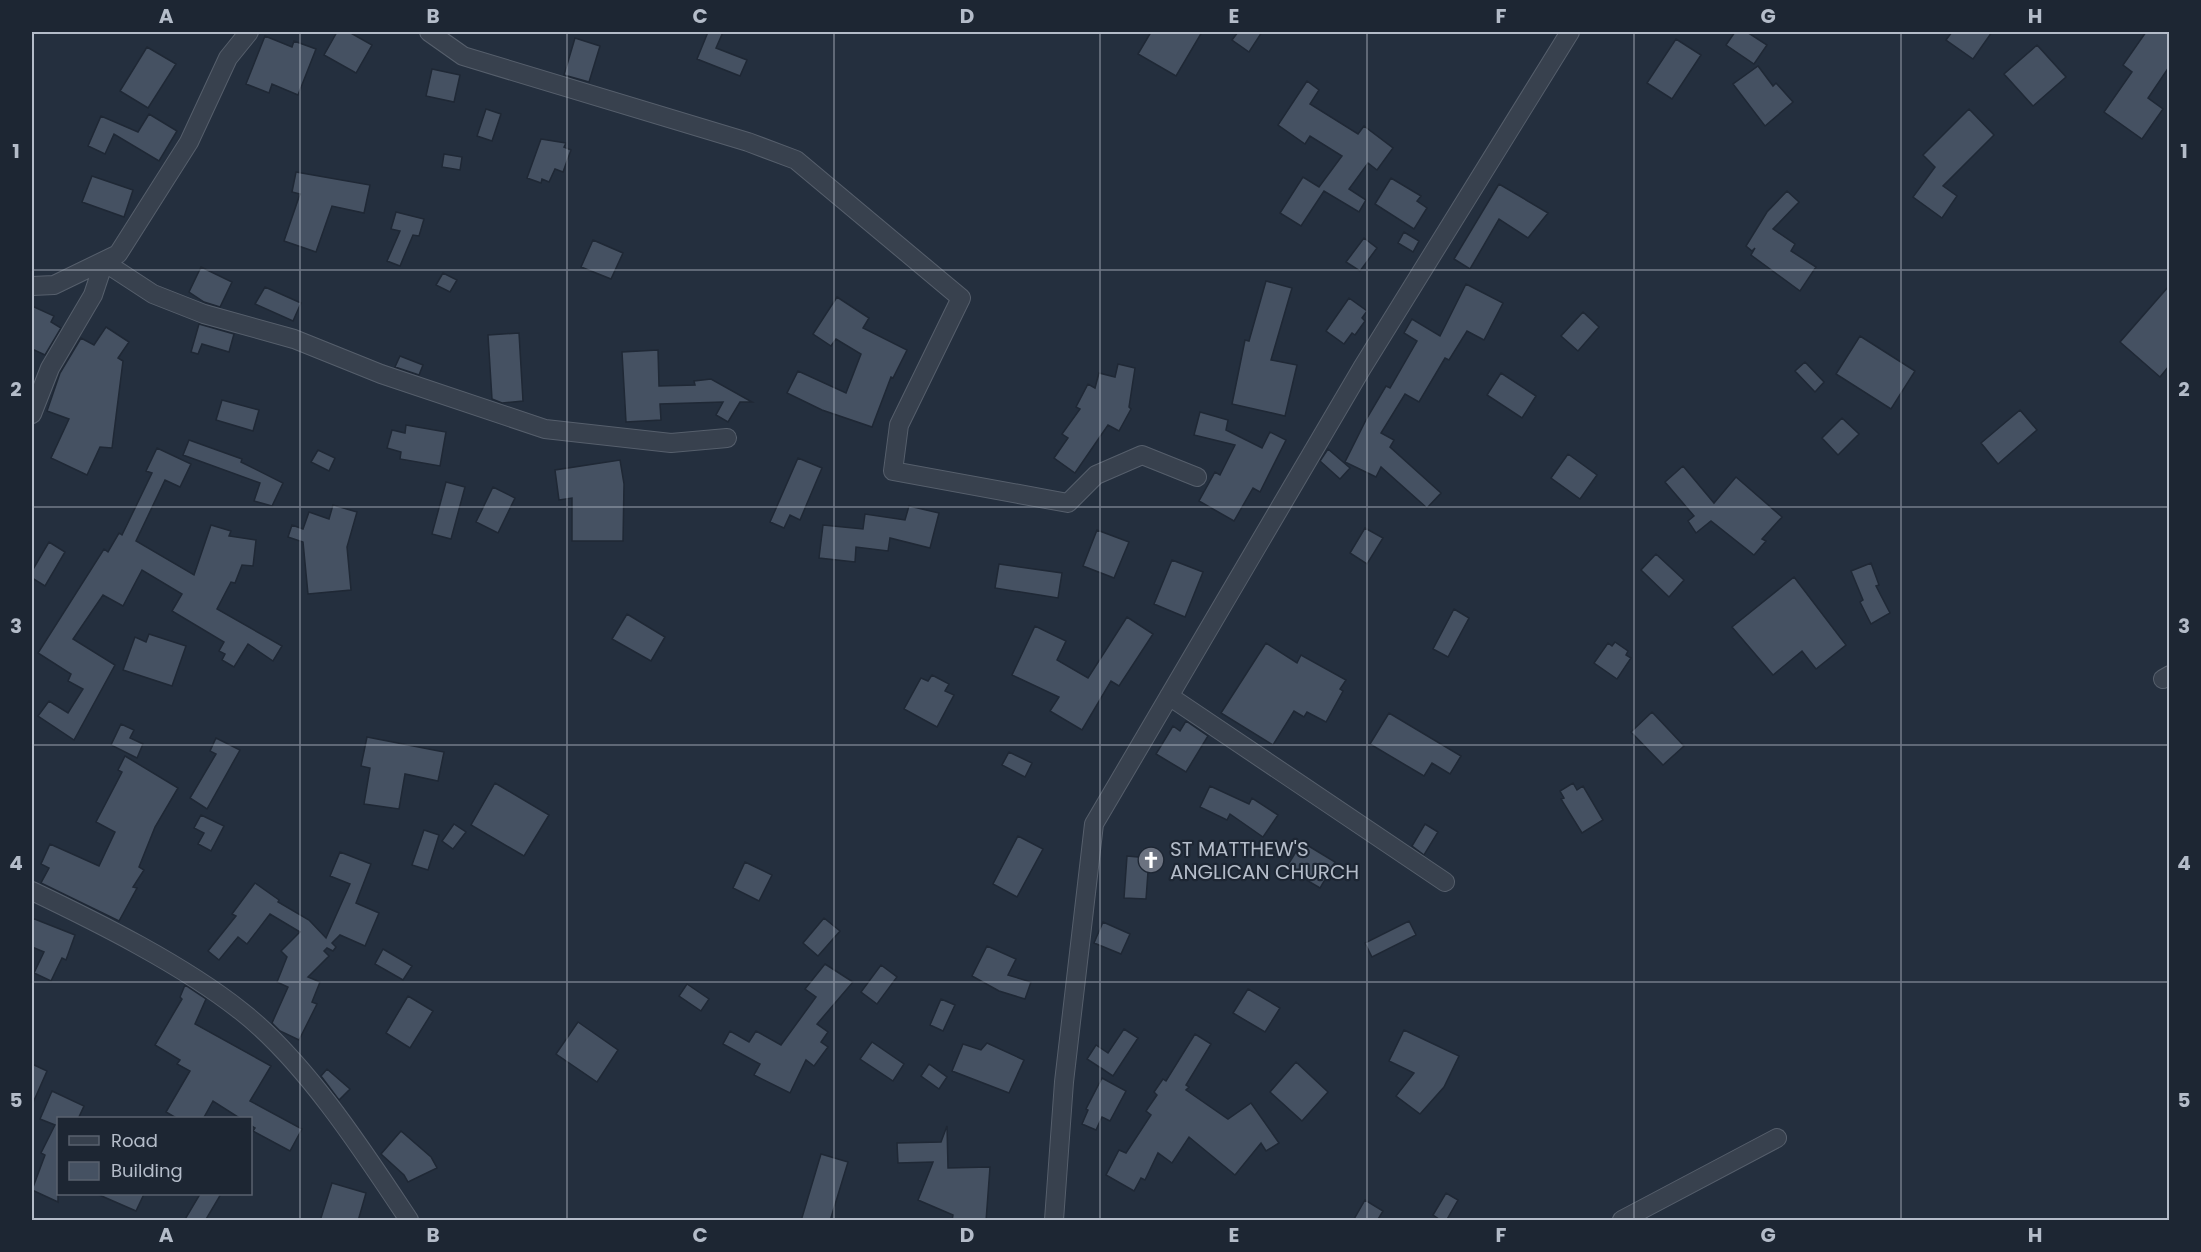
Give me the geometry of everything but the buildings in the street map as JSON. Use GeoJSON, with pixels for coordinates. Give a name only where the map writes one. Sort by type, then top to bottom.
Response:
{"type":"FeatureCollection","features":[{"type":"Feature","properties":{"kind":"street"},"geometry":{"type":"LineString","coordinates":[[32,286],[54,285],[118,254],[133,234],[189,142],[228,58],[249,32]]}},
{"type":"Feature","properties":{"kind":"street"},"geometry":{"type":"LineString","coordinates":[[429,32],[463,56],[748,142],[796,160],[961,298],[899,425],[892,471],[1068,503],[1096,476],[1142,455],[1197,477]]}},
{"type":"Feature","properties":{"kind":"street"},"geometry":{"type":"LineString","coordinates":[[1053,1221],[1064,1082],[1094,824],[1362,368],[1570,32]]}},
{"type":"Feature","properties":{"kind":"street"},"geometry":{"type":"LineString","coordinates":[[32,414],[50,368],[93,295],[104,262]]}},
{"type":"Feature","properties":{"kind":"street"},"geometry":{"type":"LineString","coordinates":[[104,262],[153,294],[204,314],[294,339],[381,374],[545,429],[671,443],[727,438]]}},
{"type":"Feature","properties":{"kind":"street"},"geometry":{"type":"LineString","coordinates":[[1169,696],[1446,882]]}},
{"type":"Feature","properties":{"kind":"street"},"geometry":{"type":"LineString","coordinates":[[32,891],[200,981],[242,1012],[275,1042],[339,1119],[409,1221]]}},
{"type":"Feature","properties":{"kind":"street"},"geometry":{"type":"LineString","coordinates":[[1622,1221],[1777,1138]]}},
{"type":"Feature","properties":{"kind":"place","name":"ST MATTHEW'S ANGLICAN CHURCH"},"geometry":{"type":"Point","coordinates":[1151,860]}}]}
